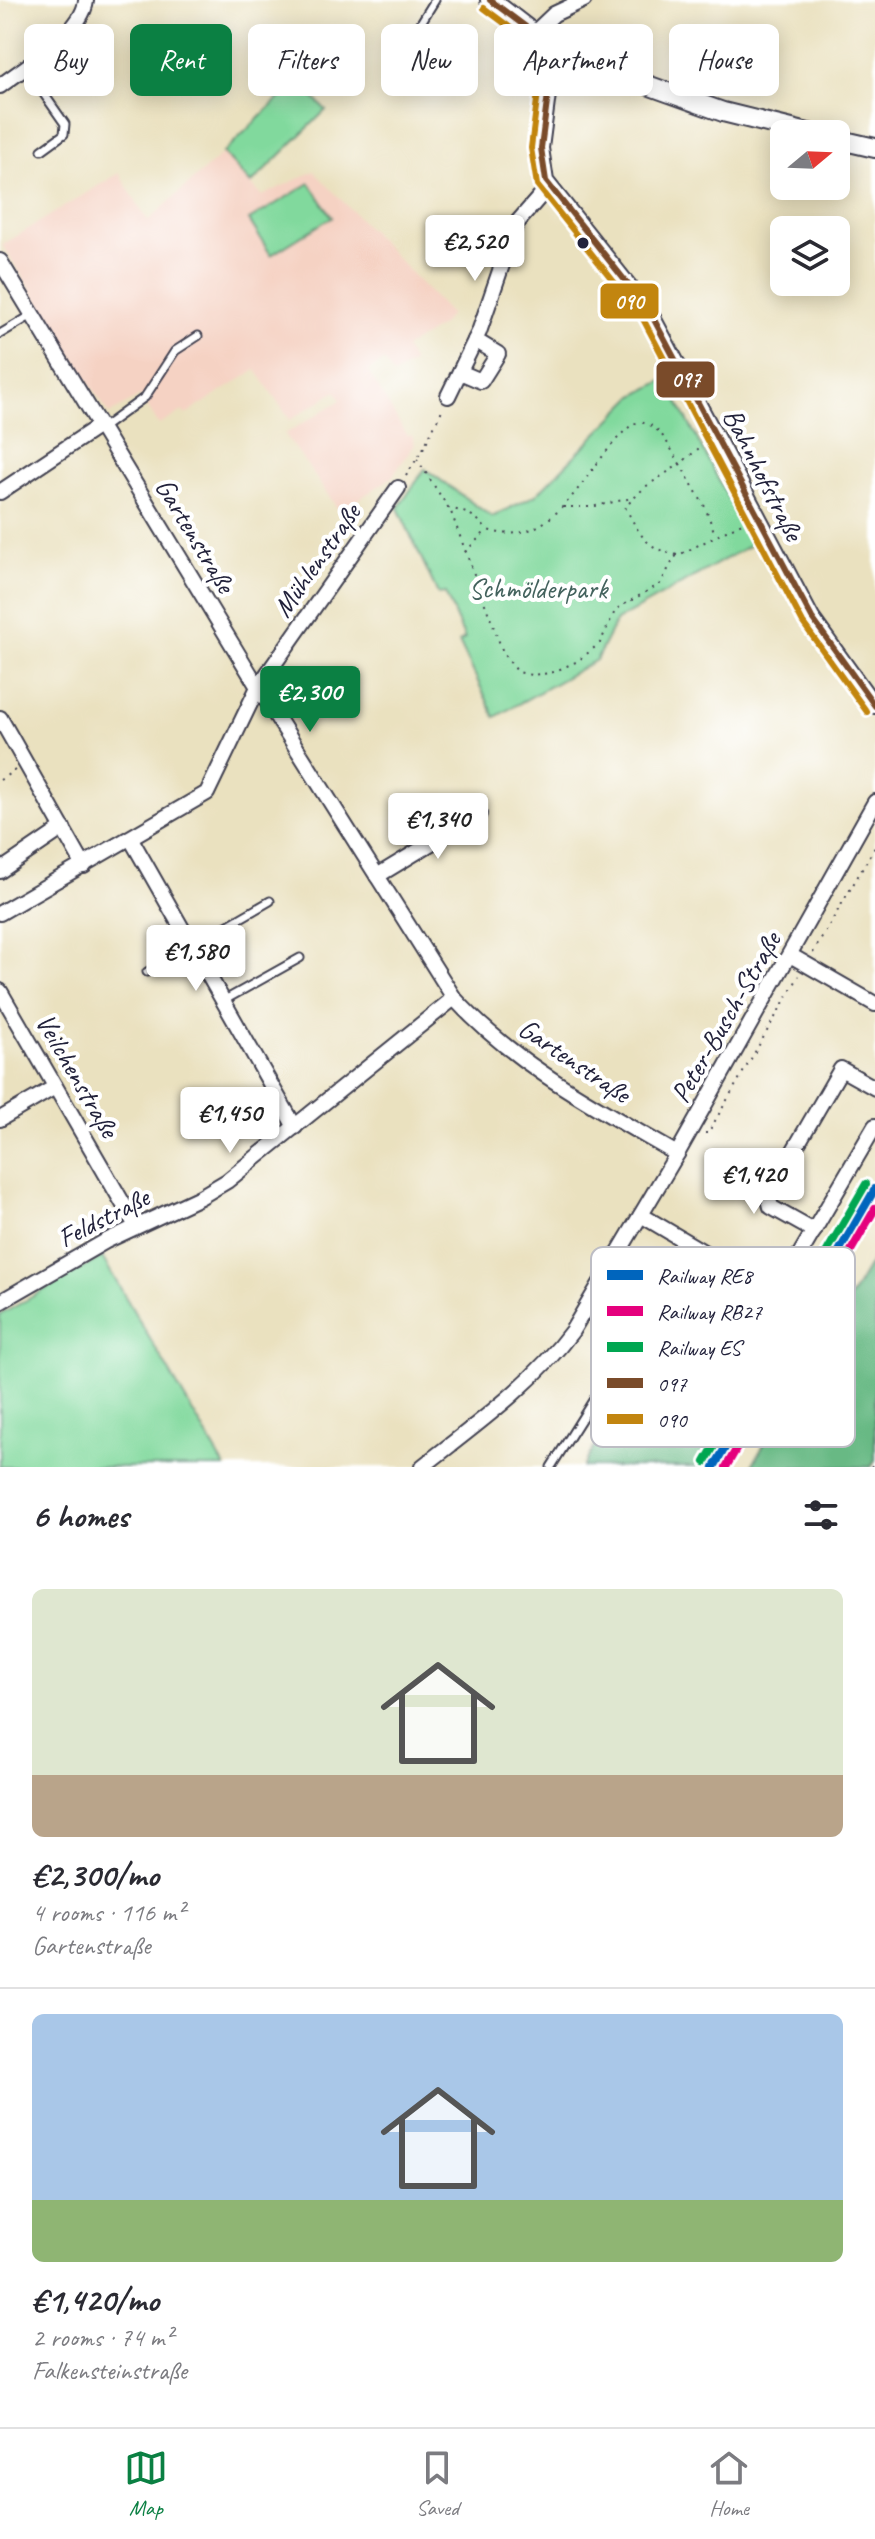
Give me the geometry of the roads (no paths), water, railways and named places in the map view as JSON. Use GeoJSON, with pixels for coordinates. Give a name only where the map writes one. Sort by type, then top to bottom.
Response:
{"type":"FeatureCollection","features":[{"type":"Feature","properties":{"kind":"street"},"geometry":{"type":"LineString","coordinates":[[74,24],[86,0]]}},
{"type":"Feature","properties":{"kind":"street"},"geometry":{"type":"LineString","coordinates":[[490,0],[520,24]]}},
{"type":"Feature","properties":{"kind":"street"},"geometry":{"type":"LineString","coordinates":[[544,24],[554,14],[584,0]]}},
{"type":"Feature","properties":{"kind":"street"},"geometry":{"type":"LineString","coordinates":[[0,86],[24,68]]}},
{"type":"Feature","properties":{"kind":"street"},"geometry":{"type":"LineString","coordinates":[[653,87],[716,109],[770,123]]}},
{"type":"Feature","properties":{"kind":"street","name":"Bahnhofstraße"},"geometry":{"type":"LineString","coordinates":[[548,96],[541,153],[549,186],[644,303],[812,618],[875,706]]}},
{"type":"Feature","properties":{"kind":"street"},"geometry":{"type":"LineString","coordinates":[[850,142],[875,148]]}},
{"type":"Feature","properties":{"kind":"street"},"geometry":{"type":"LineString","coordinates":[[448,396],[475,340],[516,224],[522,213],[549,186]]}},
{"type":"Feature","properties":{"kind":"street","name":"Gartenstraße"},"geometry":{"type":"LineString","coordinates":[[0,261],[258,687],[454,998],[530,1066],[677,1154]]}},
{"type":"Feature","properties":{"kind":"street"},"geometry":{"type":"LineString","coordinates":[[460,372],[481,381],[498,354],[475,340]]}},
{"type":"Feature","properties":{"kind":"street"},"geometry":{"type":"LineString","coordinates":[[0,492],[100,427]]}},
{"type":"Feature","properties":{"kind":"street","name":"Mühlenstraße"},"geometry":{"type":"LineString","coordinates":[[0,913],[207,793],[258,687],[398,488]]}},
{"type":"Feature","properties":{"kind":"street"},"geometry":{"type":"LineString","coordinates":[[0,718],[84,866]]}},
{"type":"Feature","properties":{"kind":"street","name":"Peter-Busch-Straße"},"geometry":{"type":"LineString","coordinates":[[622,1247],[875,802]]}},
{"type":"Feature","properties":{"kind":"street"},"geometry":{"type":"LineString","coordinates":[[377,876],[479,814]]}},
{"type":"Feature","properties":{"kind":"street"},"geometry":{"type":"LineString","coordinates":[[0,871],[63,828]]}},
{"type":"Feature","properties":{"kind":"street"},"geometry":{"type":"LineString","coordinates":[[131,839],[295,1127]]}},
{"type":"Feature","properties":{"kind":"street"},"geometry":{"type":"LineString","coordinates":[[790,955],[875,1004]]}},
{"type":"Feature","properties":{"kind":"street","name":"Veilchenstraße"},"geometry":{"type":"LineString","coordinates":[[0,991],[136,1226]]}},
{"type":"Feature","properties":{"kind":"street","name":"Feldstraße"},"geometry":{"type":"LineString","coordinates":[[0,1302],[95,1247],[214,1190],[454,998]]}},
{"type":"Feature","properties":{"kind":"street"},"geometry":{"type":"LineString","coordinates":[[814,1231],[771,1207],[768,1195],[841,1069],[875,1088]]}},
{"type":"Feature","properties":{"kind":"street"},"geometry":{"type":"LineString","coordinates":[[0,1119],[55,1087]]}},
{"type":"Feature","properties":{"kind":"street"},"geometry":{"type":"LineString","coordinates":[[804,1247],[875,1126]]}},
{"type":"Feature","properties":{"kind":"street"},"geometry":{"type":"LineString","coordinates":[[641,1215],[695,1247]]}},
{"type":"Feature","properties":{"kind":"street","name":"Peter-Busch-Straße"},"geometry":{"type":"LineString","coordinates":[[422,1467],[542,1366],[566,1339],[591,1300]]}},
{"type":"Feature","properties":{"kind":"lane"},"geometry":{"type":"LineString","coordinates":[[420,24],[435,0]]}},
{"type":"Feature","properties":{"kind":"lane"},"geometry":{"type":"LineString","coordinates":[[42,150],[64,134],[65,124],[45,96]]}},
{"type":"Feature","properties":{"kind":"lane"},"geometry":{"type":"LineString","coordinates":[[0,334],[32,315]]}},
{"type":"Feature","properties":{"kind":"lane"},"geometry":{"type":"LineString","coordinates":[[100,427],[145,397],[175,351],[198,336]]}},
{"type":"Feature","properties":{"kind":"lane"},"geometry":{"type":"LineString","coordinates":[[147,972],[270,901]]}},
{"type":"Feature","properties":{"kind":"lane"},"geometry":{"type":"LineString","coordinates":[[223,1001],[300,958]]}},
{"type":"Feature","properties":{"kind":"lane"},"geometry":{"type":"LineString","coordinates":[[551,1467],[591,1406]]}},
{"type":"Feature","properties":{"kind":"rail line","name":"ES"},"geometry":{"type":"LineString","coordinates":[[830,1247],[866,1184]]}},
{"type":"Feature","properties":{"kind":"rail line","name":"RE8"},"geometry":{"type":"LineString","coordinates":[[841,1247],[875,1189]]}},
{"type":"Feature","properties":{"kind":"rail line","name":"RB27"},"geometry":{"type":"LineString","coordinates":[[853,1247],[875,1209]]}},
{"type":"Feature","properties":{"kind":"rail line","name":"ES"},"geometry":{"type":"LineString","coordinates":[[705,1462],[714,1447]]}},
{"type":"Feature","properties":{"kind":"rail line","name":"RE8"},"geometry":{"type":"LineString","coordinates":[[714,1467],[726,1447]]}},
{"type":"Feature","properties":{"kind":"rail line","name":"RB27"},"geometry":{"type":"LineString","coordinates":[[726,1467],[738,1447]]}},
{"type":"Feature","properties":{"kind":"park label","name":"Schmölderpark"},"geometry":{"type":"Point","coordinates":[538,588]}}]}
